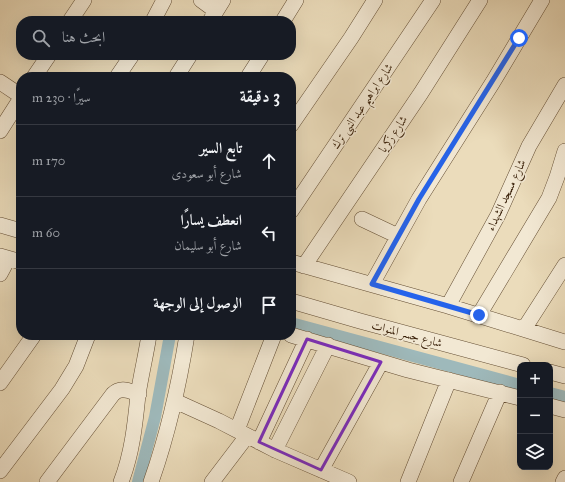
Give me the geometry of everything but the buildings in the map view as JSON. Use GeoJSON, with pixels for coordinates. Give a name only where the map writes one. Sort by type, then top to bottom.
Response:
{"type":"FeatureCollection","features":[{"type":"Feature","properties":{"kind":"street"},"geometry":{"type":"LineString","coordinates":[[73,16],[84,0]]}},
{"type":"Feature","properties":{"kind":"street"},"geometry":{"type":"LineString","coordinates":[[156,16],[164,0]]}},
{"type":"Feature","properties":{"kind":"street"},"geometry":{"type":"LineString","coordinates":[[201,0],[215,14]]}},
{"type":"Feature","properties":{"kind":"street"},"geometry":{"type":"LineString","coordinates":[[286,16],[296,0]]}},
{"type":"Feature","properties":{"kind":"street"},"geometry":{"type":"LineString","coordinates":[[296,118],[351,38],[375,0]]}},
{"type":"Feature","properties":{"kind":"street","name":"شارع ابراهيم عبد النبى ترك"},"geometry":{"type":"LineString","coordinates":[[296,204],[433,0]]}},
{"type":"Feature","properties":{"kind":"street","name":"شارع زكريا"},"geometry":{"type":"LineString","coordinates":[[297,264],[425,88],[480,0]]}},
{"type":"Feature","properties":{"kind":"street"},"geometry":{"type":"LineString","coordinates":[[372,284],[419,199],[493,82],[542,0]]}},
{"type":"Feature","properties":{"kind":"street"},"geometry":{"type":"LineString","coordinates":[[37,72],[45,60]]}},
{"type":"Feature","properties":{"kind":"street"},"geometry":{"type":"LineString","coordinates":[[120,72],[129,60]]}},
{"type":"Feature","properties":{"kind":"street"},"geometry":{"type":"LineString","coordinates":[[179,72],[187,60]]}},
{"type":"Feature","properties":{"kind":"street"},"geometry":{"type":"LineString","coordinates":[[251,72],[259,60]]}},
{"type":"Feature","properties":{"kind":"street"},"geometry":{"type":"LineString","coordinates":[[0,82],[16,93]]}},
{"type":"Feature","properties":{"kind":"street","name":"شارع مسجد الشهداء"},"geometry":{"type":"LineString","coordinates":[[448,306],[498,215],[529,146],[565,85]]}},
{"type":"Feature","properties":{"kind":"street"},"geometry":{"type":"LineString","coordinates":[[0,131],[16,105]]}},
{"type":"Feature","properties":{"kind":"street"},"geometry":{"type":"LineString","coordinates":[[479,315],[549,198],[565,151]]}},
{"type":"Feature","properties":{"kind":"street"},"geometry":{"type":"LineString","coordinates":[[362,219],[398,236]]}},
{"type":"Feature","properties":{"kind":"street"},"geometry":{"type":"LineString","coordinates":[[0,225],[16,229]]}},
{"type":"Feature","properties":{"kind":"street"},"geometry":{"type":"LineString","coordinates":[[0,274],[10,259]]}},
{"type":"Feature","properties":{"kind":"street"},"geometry":{"type":"LineString","coordinates":[[297,264],[479,315],[565,342]]}},
{"type":"Feature","properties":{"kind":"street"},"geometry":{"type":"LineString","coordinates":[[524,329],[565,265]]}},
{"type":"Feature","properties":{"kind":"street","name":"شارع جسر المنوات"},"geometry":{"type":"LineString","coordinates":[[296,302],[517,363]]}},
{"type":"Feature","properties":{"kind":"street"},"geometry":{"type":"LineString","coordinates":[[296,336],[381,362],[517,397]]}},
{"type":"Feature","properties":{"kind":"street"},"geometry":{"type":"LineString","coordinates":[[212,482],[248,436],[307,339]]}},
{"type":"Feature","properties":{"kind":"street"},"geometry":{"type":"LineString","coordinates":[[0,383],[30,340]]}},
{"type":"Feature","properties":{"kind":"street"},"geometry":{"type":"LineString","coordinates":[[0,471],[62,389],[76,366],[86,340]]}},
{"type":"Feature","properties":{"kind":"street"},"geometry":{"type":"LineString","coordinates":[[121,482],[127,466],[135,430],[139,394],[148,340]]}},
{"type":"Feature","properties":{"kind":"street"},"geometry":{"type":"LineString","coordinates":[[151,482],[175,401],[186,340]]}},
{"type":"Feature","properties":{"kind":"street"},"geometry":{"type":"LineString","coordinates":[[248,436],[273,340]]}},
{"type":"Feature","properties":{"kind":"street"},"geometry":{"type":"LineString","coordinates":[[275,450],[328,345]]}},
{"type":"Feature","properties":{"kind":"street"},"geometry":{"type":"LineString","coordinates":[[321,470],[381,362]]}},
{"type":"Feature","properties":{"kind":"street"},"geometry":{"type":"LineString","coordinates":[[553,373],[565,376]]}},
{"type":"Feature","properties":{"kind":"street"},"geometry":{"type":"LineString","coordinates":[[408,482],[449,380]]}},
{"type":"Feature","properties":{"kind":"street"},"geometry":{"type":"LineString","coordinates":[[47,482],[113,394],[122,389],[139,394]]}},
{"type":"Feature","properties":{"kind":"street"},"geometry":{"type":"LineString","coordinates":[[461,482],[500,392]]}},
{"type":"Feature","properties":{"kind":"street"},"geometry":{"type":"LineString","coordinates":[[175,401],[219,421],[275,450],[349,482]]}},
{"type":"Feature","properties":{"kind":"street"},"geometry":{"type":"LineString","coordinates":[[553,407],[565,410]]}},
{"type":"Feature","properties":{"kind":"street"},"geometry":{"type":"LineString","coordinates":[[563,482],[565,478]]}},
{"type":"Feature","properties":{"kind":"highlighted area"},"geometry":{"type":"Polygon","coordinates":[[[307,339],[381,362],[321,470],[259,442],[307,339]]]}},
{"type":"Feature","properties":{"kind":"waterway"},"geometry":{"type":"LineString","coordinates":[[296,324],[517,384]]}},
{"type":"Feature","properties":{"kind":"waterway"},"geometry":{"type":"LineString","coordinates":[[138,482],[155,417],[169,340]]}},
{"type":"Feature","properties":{"kind":"waterway"},"geometry":{"type":"LineString","coordinates":[[553,394],[565,397]]}},
{"type":"Feature","properties":{"kind":"route"},"geometry":{"type":"LineString","coordinates":[[479,315],[372,284],[419,199],[519,38]]}}]}
